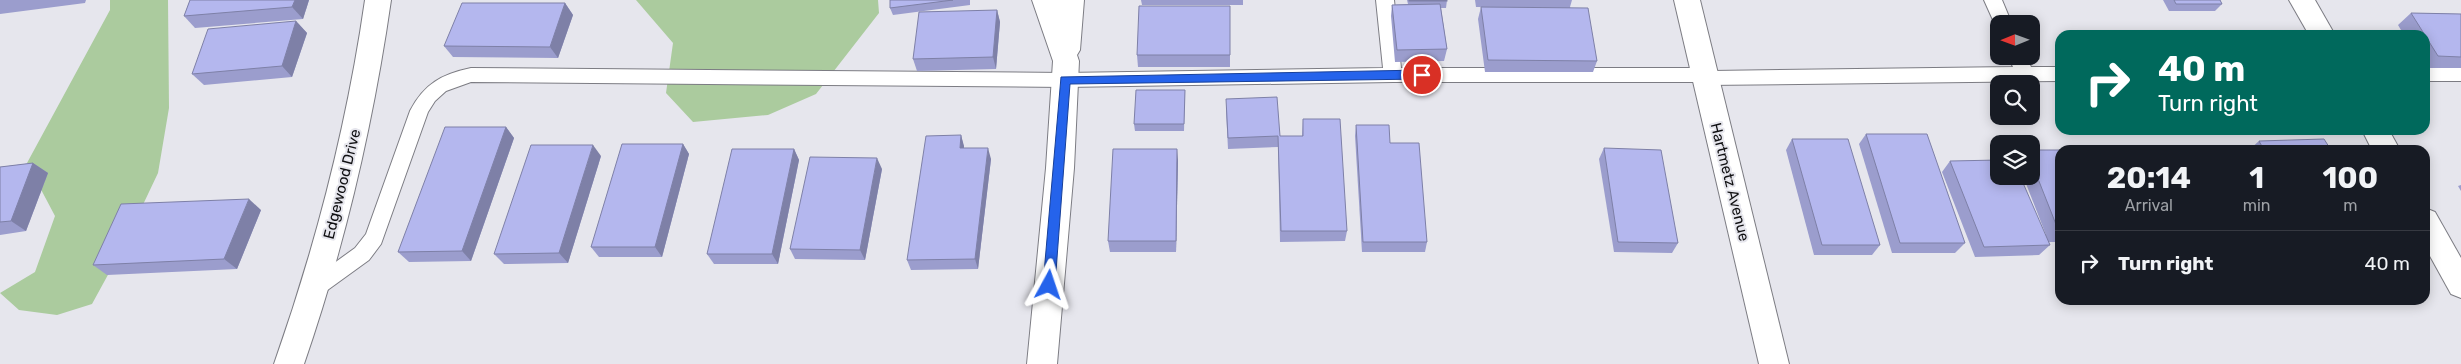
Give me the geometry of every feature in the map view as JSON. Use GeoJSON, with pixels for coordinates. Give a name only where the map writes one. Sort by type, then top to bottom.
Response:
{"type":"FeatureCollection","features":[{"type":"Feature","properties":{"kind":"street","name":"Edgewood Drive"},"geometry":{"type":"LineString","coordinates":[[289,364],[315,288],[345,180],[361,110],[378,0]]}},
{"type":"Feature","properties":{"kind":"street"},"geometry":{"type":"LineString","coordinates":[[1045,0],[1066,71]]}},
{"type":"Feature","properties":{"kind":"street"},"geometry":{"type":"LineString","coordinates":[[1042,364],[1060,168],[1070,0]]}},
{"type":"Feature","properties":{"kind":"street","name":"Hartmetz Avenue"},"geometry":{"type":"LineString","coordinates":[[1686,0],[1774,364]]}},
{"type":"Feature","properties":{"kind":"street"},"geometry":{"type":"LineString","coordinates":[[2302,0],[2319,30]]}},
{"type":"Feature","properties":{"kind":"street"},"geometry":{"type":"LineString","coordinates":[[2430,229],[2461,285]]}},
{"type":"Feature","properties":{"kind":"lane"},"geometry":{"type":"LineString","coordinates":[[1385,0],[1393,75]]}},
{"type":"Feature","properties":{"kind":"lane"},"geometry":{"type":"LineString","coordinates":[[1993,0],[1999,15]]}},
{"type":"Feature","properties":{"kind":"lane"},"geometry":{"type":"LineString","coordinates":[[2021,65],[2025,74]]}},
{"type":"Feature","properties":{"kind":"lane"},"geometry":{"type":"LineString","coordinates":[[315,288],[362,254],[374,238],[418,112],[426,97],[440,84],[452,78],[471,75],[1066,71],[1705,76],[2055,74]]}},
{"type":"Feature","properties":{"kind":"lane"},"geometry":{"type":"LineString","coordinates":[[2430,74],[2461,74]]}},
{"type":"Feature","properties":{"kind":"green space"},"geometry":{"type":"Polygon","coordinates":[[[110,0],[168,0],[169,108],[158,173],[121,251],[92,304],[57,315],[19,310],[0,293],[35,272],[55,216],[27,163],[110,10],[110,0]]]}},
{"type":"Feature","properties":{"kind":"green space"},"geometry":{"type":"Polygon","coordinates":[[[636,0],[878,0],[879,13],[816,94],[768,115],[693,122],[666,93],[673,43],[636,0]]]}},
{"type":"Feature","properties":{"kind":"building"},"geometry":{"type":"Polygon","coordinates":[[[190,0],[295,0],[292,7],[184,16],[190,0]]]}},
{"type":"Feature","properties":{"kind":"building"},"geometry":{"type":"Polygon","coordinates":[[[890,0],[953,0],[890,8],[890,0]]]}},
{"type":"Feature","properties":{"kind":"building"},"geometry":{"type":"Polygon","coordinates":[[[1447,0],[1447,1],[1409,1],[1447,0]]]}},
{"type":"Feature","properties":{"kind":"building"},"geometry":{"type":"Polygon","coordinates":[[[2174,0],[2220,0],[2222,4],[2176,4],[2174,0]]]}},
{"type":"Feature","properties":{"kind":"building"},"geometry":{"type":"Polygon","coordinates":[[[462,3],[565,3],[550,47],[444,46],[462,3]]]}},
{"type":"Feature","properties":{"kind":"building"},"geometry":{"type":"Polygon","coordinates":[[[1440,4],[1447,49],[1397,50],[1392,5],[1440,4]]]}},
{"type":"Feature","properties":{"kind":"building"},"geometry":{"type":"Polygon","coordinates":[[[1139,6],[1230,6],[1230,55],[1137,55],[1139,6]]]}},
{"type":"Feature","properties":{"kind":"building"},"geometry":{"type":"Polygon","coordinates":[[[1481,7],[1588,8],[1597,61],[1488,60],[1481,7]]]}},
{"type":"Feature","properties":{"kind":"building"},"geometry":{"type":"Polygon","coordinates":[[[997,10],[993,57],[913,59],[919,12],[997,10]]]}},
{"type":"Feature","properties":{"kind":"building"},"geometry":{"type":"Polygon","coordinates":[[[2411,13],[2461,14],[2461,57],[2438,56],[2430,43],[2430,30],[2422,30],[2411,13]]]}},
{"type":"Feature","properties":{"kind":"building"},"geometry":{"type":"Polygon","coordinates":[[[296,21],[282,66],[192,74],[208,29],[296,21]]]}},
{"type":"Feature","properties":{"kind":"building"},"geometry":{"type":"Polygon","coordinates":[[[1136,90],[1185,90],[1184,124],[1134,124],[1136,90]]]}},
{"type":"Feature","properties":{"kind":"building"},"geometry":{"type":"Polygon","coordinates":[[[1277,97],[1280,136],[1303,136],[1303,119],[1340,119],[1347,231],[1281,231],[1278,136],[1228,138],[1226,99],[1277,97]]]}},
{"type":"Feature","properties":{"kind":"building"},"geometry":{"type":"Polygon","coordinates":[[[1356,125],[1389,125],[1390,143],[1419,143],[1427,242],[1363,242],[1356,125]]]}},
{"type":"Feature","properties":{"kind":"building"},"geometry":{"type":"Polygon","coordinates":[[[445,127],[506,127],[462,251],[398,252],[445,127]]]}},
{"type":"Feature","properties":{"kind":"building"},"geometry":{"type":"Polygon","coordinates":[[[1866,134],[1927,134],[1965,243],[1900,243],[1866,134]]]}},
{"type":"Feature","properties":{"kind":"building"},"geometry":{"type":"Polygon","coordinates":[[[961,135],[960,148],[988,148],[975,259],[907,260],[926,136],[961,135]]]}},
{"type":"Feature","properties":{"kind":"building"},"geometry":{"type":"Polygon","coordinates":[[[1792,139],[1848,139],[1880,245],[1822,245],[1792,139]]]}},
{"type":"Feature","properties":{"kind":"building"},"geometry":{"type":"Polygon","coordinates":[[[2324,139],[2328,145],[2261,145],[2259,141],[2324,139]]]}},
{"type":"Feature","properties":{"kind":"building"},"geometry":{"type":"Polygon","coordinates":[[[622,144],[683,144],[655,247],[591,247],[622,144]]]}},
{"type":"Feature","properties":{"kind":"building"},"geometry":{"type":"Polygon","coordinates":[[[531,145],[593,145],[559,253],[494,254],[531,145]]]}},
{"type":"Feature","properties":{"kind":"building"},"geometry":{"type":"Polygon","coordinates":[[[1604,148],[1661,150],[1678,243],[1618,242],[1604,148]]]}},
{"type":"Feature","properties":{"kind":"building"},"geometry":{"type":"Polygon","coordinates":[[[732,149],[794,149],[772,254],[707,254],[732,149]]]}},
{"type":"Feature","properties":{"kind":"building"},"geometry":{"type":"Polygon","coordinates":[[[1113,149],[1177,149],[1176,241],[1108,241],[1113,149]]]}},
{"type":"Feature","properties":{"kind":"building"},"geometry":{"type":"Polygon","coordinates":[[[2040,150],[2055,150],[2055,222],[2040,184],[2040,150]]]}},
{"type":"Feature","properties":{"kind":"building"},"geometry":{"type":"Polygon","coordinates":[[[810,157],[877,158],[860,250],[790,249],[810,157]]]}},
{"type":"Feature","properties":{"kind":"building"},"geometry":{"type":"Polygon","coordinates":[[[1990,160],[1990,185],[2024,185],[2050,245],[1984,247],[1950,161],[1990,160]]]}},
{"type":"Feature","properties":{"kind":"building"},"geometry":{"type":"Polygon","coordinates":[[[33,163],[11,221],[0,222],[0,167],[33,163]]]}},
{"type":"Feature","properties":{"kind":"building"},"geometry":{"type":"Polygon","coordinates":[[[249,199],[224,259],[93,265],[121,204],[249,199]]]}},
{"type":"Feature","properties":{"kind":"route"},"geometry":{"type":"LineString","coordinates":[[1049,285],[1060,168],[1065,80],[1422,75]]}}]}
